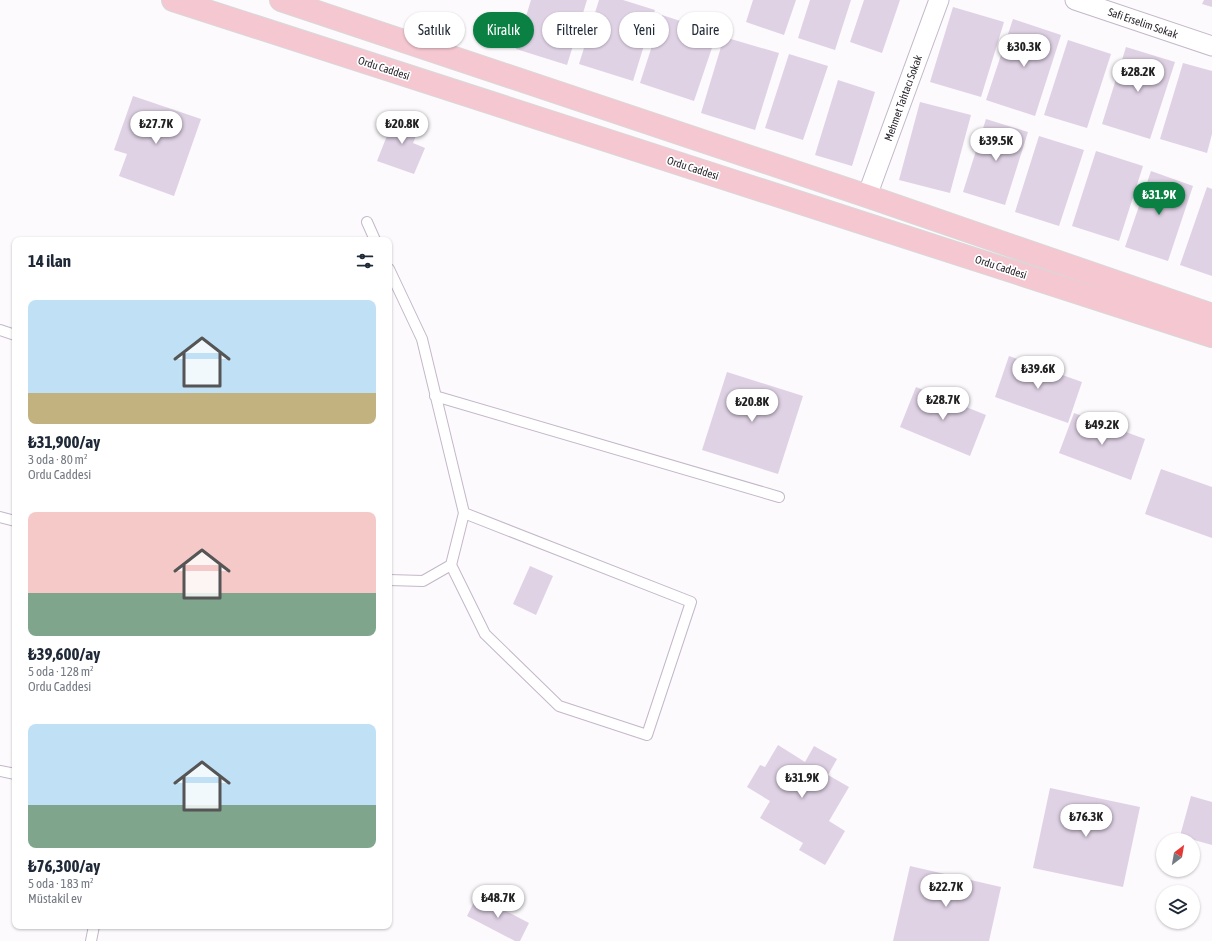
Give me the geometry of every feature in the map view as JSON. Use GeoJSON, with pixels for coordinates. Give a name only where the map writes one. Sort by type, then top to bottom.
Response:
{"type":"FeatureCollection","features":[{"type":"Feature","properties":{"kind":"main road","name":"Ordu Caddesi"},"geometry":{"type":"LineString","coordinates":[[173,0],[1212,336]]}},
{"type":"Feature","properties":{"kind":"main road","name":"Ordu Caddesi"},"geometry":{"type":"LineString","coordinates":[[281,0],[325,7],[1212,315]]}},
{"type":"Feature","properties":{"kind":"street","name":"Mehmet Tahtacı Sokak"},"geometry":{"type":"LineString","coordinates":[[867,196],[939,0]]}},
{"type":"Feature","properties":{"kind":"street","name":"Safi Erselim Sokak"},"geometry":{"type":"LineString","coordinates":[[1075,0],[1212,46]]}},
{"type":"Feature","properties":{"kind":"lane"},"geometry":{"type":"LineString","coordinates":[[367,222],[374,237]]}},
{"type":"Feature","properties":{"kind":"lane"},"geometry":{"type":"LineString","coordinates":[[392,275],[422,339],[464,512],[451,564],[485,634],[559,706],[647,735],[692,602],[464,512]]}},
{"type":"Feature","properties":{"kind":"lane"},"geometry":{"type":"LineString","coordinates":[[0,330],[12,334]]}},
{"type":"Feature","properties":{"kind":"lane"},"geometry":{"type":"LineString","coordinates":[[436,396],[779,497]]}},
{"type":"Feature","properties":{"kind":"lane"},"geometry":{"type":"LineString","coordinates":[[0,517],[12,520]]}},
{"type":"Feature","properties":{"kind":"lane"},"geometry":{"type":"LineString","coordinates":[[392,580],[423,581],[451,564]]}},
{"type":"Feature","properties":{"kind":"lane"},"geometry":{"type":"LineString","coordinates":[[0,771],[12,773]]}},
{"type":"Feature","properties":{"kind":"lane"},"geometry":{"type":"LineString","coordinates":[[91,941],[93,929]]}},
{"type":"Feature","properties":{"kind":"building"},"geometry":{"type":"Polygon","coordinates":[[[531,0],[587,0],[583,12],[542,12],[542,48],[572,48],[567,65],[516,49],[534,48],[534,12],[527,12],[531,0]]]}},
{"type":"Feature","properties":{"kind":"building"},"geometry":{"type":"Polygon","coordinates":[[[599,0],[623,0],[655,10],[654,12],[619,12],[619,48],[643,48],[633,81],[579,64],[584,48],[611,48],[611,12],[595,12],[599,0]]]}},
{"type":"Feature","properties":{"kind":"building"},"geometry":{"type":"Polygon","coordinates":[[[753,0],[796,0],[784,35],[746,22],[753,0]]]}},
{"type":"Feature","properties":{"kind":"building"},"geometry":{"type":"Polygon","coordinates":[[[810,0],[851,0],[835,50],[798,38],[810,0]]]}},
{"type":"Feature","properties":{"kind":"building"},"geometry":{"type":"Polygon","coordinates":[[[864,0],[900,0],[882,53],[850,42],[864,0]]]}},
{"type":"Feature","properties":{"kind":"building"},"geometry":{"type":"Polygon","coordinates":[[[1204,0],[1212,0],[1212,7],[1202,4],[1204,0]]]}},
{"type":"Feature","properties":{"kind":"building"},"geometry":{"type":"Polygon","coordinates":[[[953,7],[1004,22],[981,97],[930,82],[953,7]]]}},
{"type":"Feature","properties":{"kind":"building"},"geometry":{"type":"Polygon","coordinates":[[[669,17],[677,20],[677,48],[712,48],[694,101],[640,83],[651,48],[669,48],[669,17]]]}},
{"type":"Feature","properties":{"kind":"building"},"geometry":{"type":"Polygon","coordinates":[[[1013,19],[1061,35],[1035,116],[986,100],[1013,19]]]}},
{"type":"Feature","properties":{"kind":"building"},"geometry":{"type":"Polygon","coordinates":[[[733,40],[779,53],[755,130],[701,113],[721,48],[733,48],[733,40]]]}},
{"type":"Feature","properties":{"kind":"building"},"geometry":{"type":"Polygon","coordinates":[[[1068,40],[1111,54],[1087,128],[1044,115],[1068,40]]]}},
{"type":"Feature","properties":{"kind":"building"},"geometry":{"type":"Polygon","coordinates":[[[1126,47],[1175,62],[1150,139],[1102,124],[1126,47]]]}},
{"type":"Feature","properties":{"kind":"building"},"geometry":{"type":"Polygon","coordinates":[[[789,54],[828,66],[803,140],[765,128],[789,54]]]}},
{"type":"Feature","properties":{"kind":"building"},"geometry":{"type":"Polygon","coordinates":[[[1183,63],[1212,71],[1212,134],[1207,153],[1160,139],[1183,63]]]}},
{"type":"Feature","properties":{"kind":"building"},"geometry":{"type":"Polygon","coordinates":[[[838,80],[875,92],[852,166],[815,155],[838,80]]]}},
{"type":"Feature","properties":{"kind":"building"},"geometry":{"type":"Polygon","coordinates":[[[133,96],[201,119],[174,196],[119,176],[127,154],[114,150],[133,96]]]}},
{"type":"Feature","properties":{"kind":"building"},"geometry":{"type":"Polygon","coordinates":[[[920,102],[971,115],[950,193],[899,180],[920,102]]]}},
{"type":"Feature","properties":{"kind":"building"},"geometry":{"type":"Polygon","coordinates":[[[396,113],[421,123],[413,143],[425,148],[414,174],[377,161],[396,113]]]}},
{"type":"Feature","properties":{"kind":"building"},"geometry":{"type":"Polygon","coordinates":[[[986,119],[1028,132],[1005,205],[963,192],[986,119]]]}},
{"type":"Feature","properties":{"kind":"building"},"geometry":{"type":"Polygon","coordinates":[[[1039,136],[1084,150],[1059,226],[1015,212],[1039,136]]]}},
{"type":"Feature","properties":{"kind":"building"},"geometry":{"type":"Polygon","coordinates":[[[1096,151],[1143,166],[1119,241],[1072,226],[1096,151]]]}},
{"type":"Feature","properties":{"kind":"building"},"geometry":{"type":"Polygon","coordinates":[[[1151,171],[1193,186],[1168,261],[1125,247],[1151,171]]]}},
{"type":"Feature","properties":{"kind":"building"},"geometry":{"type":"Polygon","coordinates":[[[1207,187],[1212,189],[1212,276],[1180,265],[1207,187]]]}},
{"type":"Feature","properties":{"kind":"building"},"geometry":{"type":"Polygon","coordinates":[[[1009,356],[1082,382],[1068,423],[995,397],[1009,356]]]}},
{"type":"Feature","properties":{"kind":"building"},"geometry":{"type":"Polygon","coordinates":[[[727,372],[803,396],[778,474],[702,450],[727,372]]]}},
{"type":"Feature","properties":{"kind":"building"},"geometry":{"type":"Polygon","coordinates":[[[916,387],[986,415],[970,456],[900,427],[916,387]]]}},
{"type":"Feature","properties":{"kind":"building"},"geometry":{"type":"Polygon","coordinates":[[[1074,413],[1145,439],[1131,480],[1059,453],[1074,413]]]}},
{"type":"Feature","properties":{"kind":"building"},"geometry":{"type":"Polygon","coordinates":[[[1161,469],[1212,487],[1212,538],[1145,514],[1161,469]]]}},
{"type":"Feature","properties":{"kind":"building"},"geometry":{"type":"Polygon","coordinates":[[[530,566],[553,576],[536,615],[513,604],[530,566]]]}},
{"type":"Feature","properties":{"kind":"building"},"geometry":{"type":"Polygon","coordinates":[[[778,745],[805,762],[814,746],[837,759],[828,775],[849,787],[829,821],[845,831],[825,865],[799,850],[803,843],[760,818],[770,801],[747,787],[760,765],[765,767],[778,745]]]}},
{"type":"Feature","properties":{"kind":"building"},"geometry":{"type":"Polygon","coordinates":[[[1050,788],[1140,807],[1123,887],[1033,868],[1050,788]]]}},
{"type":"Feature","properties":{"kind":"building"},"geometry":{"type":"Polygon","coordinates":[[[1191,796],[1212,802],[1212,845],[1200,842],[1200,833],[1181,833],[1191,796]]]}},
{"type":"Feature","properties":{"kind":"building"},"geometry":{"type":"Polygon","coordinates":[[[910,866],[1001,887],[989,941],[893,941],[910,866]]]}},
{"type":"Feature","properties":{"kind":"building"},"geometry":{"type":"Polygon","coordinates":[[[477,896],[529,923],[520,941],[515,941],[467,916],[477,896]]]}}]}
